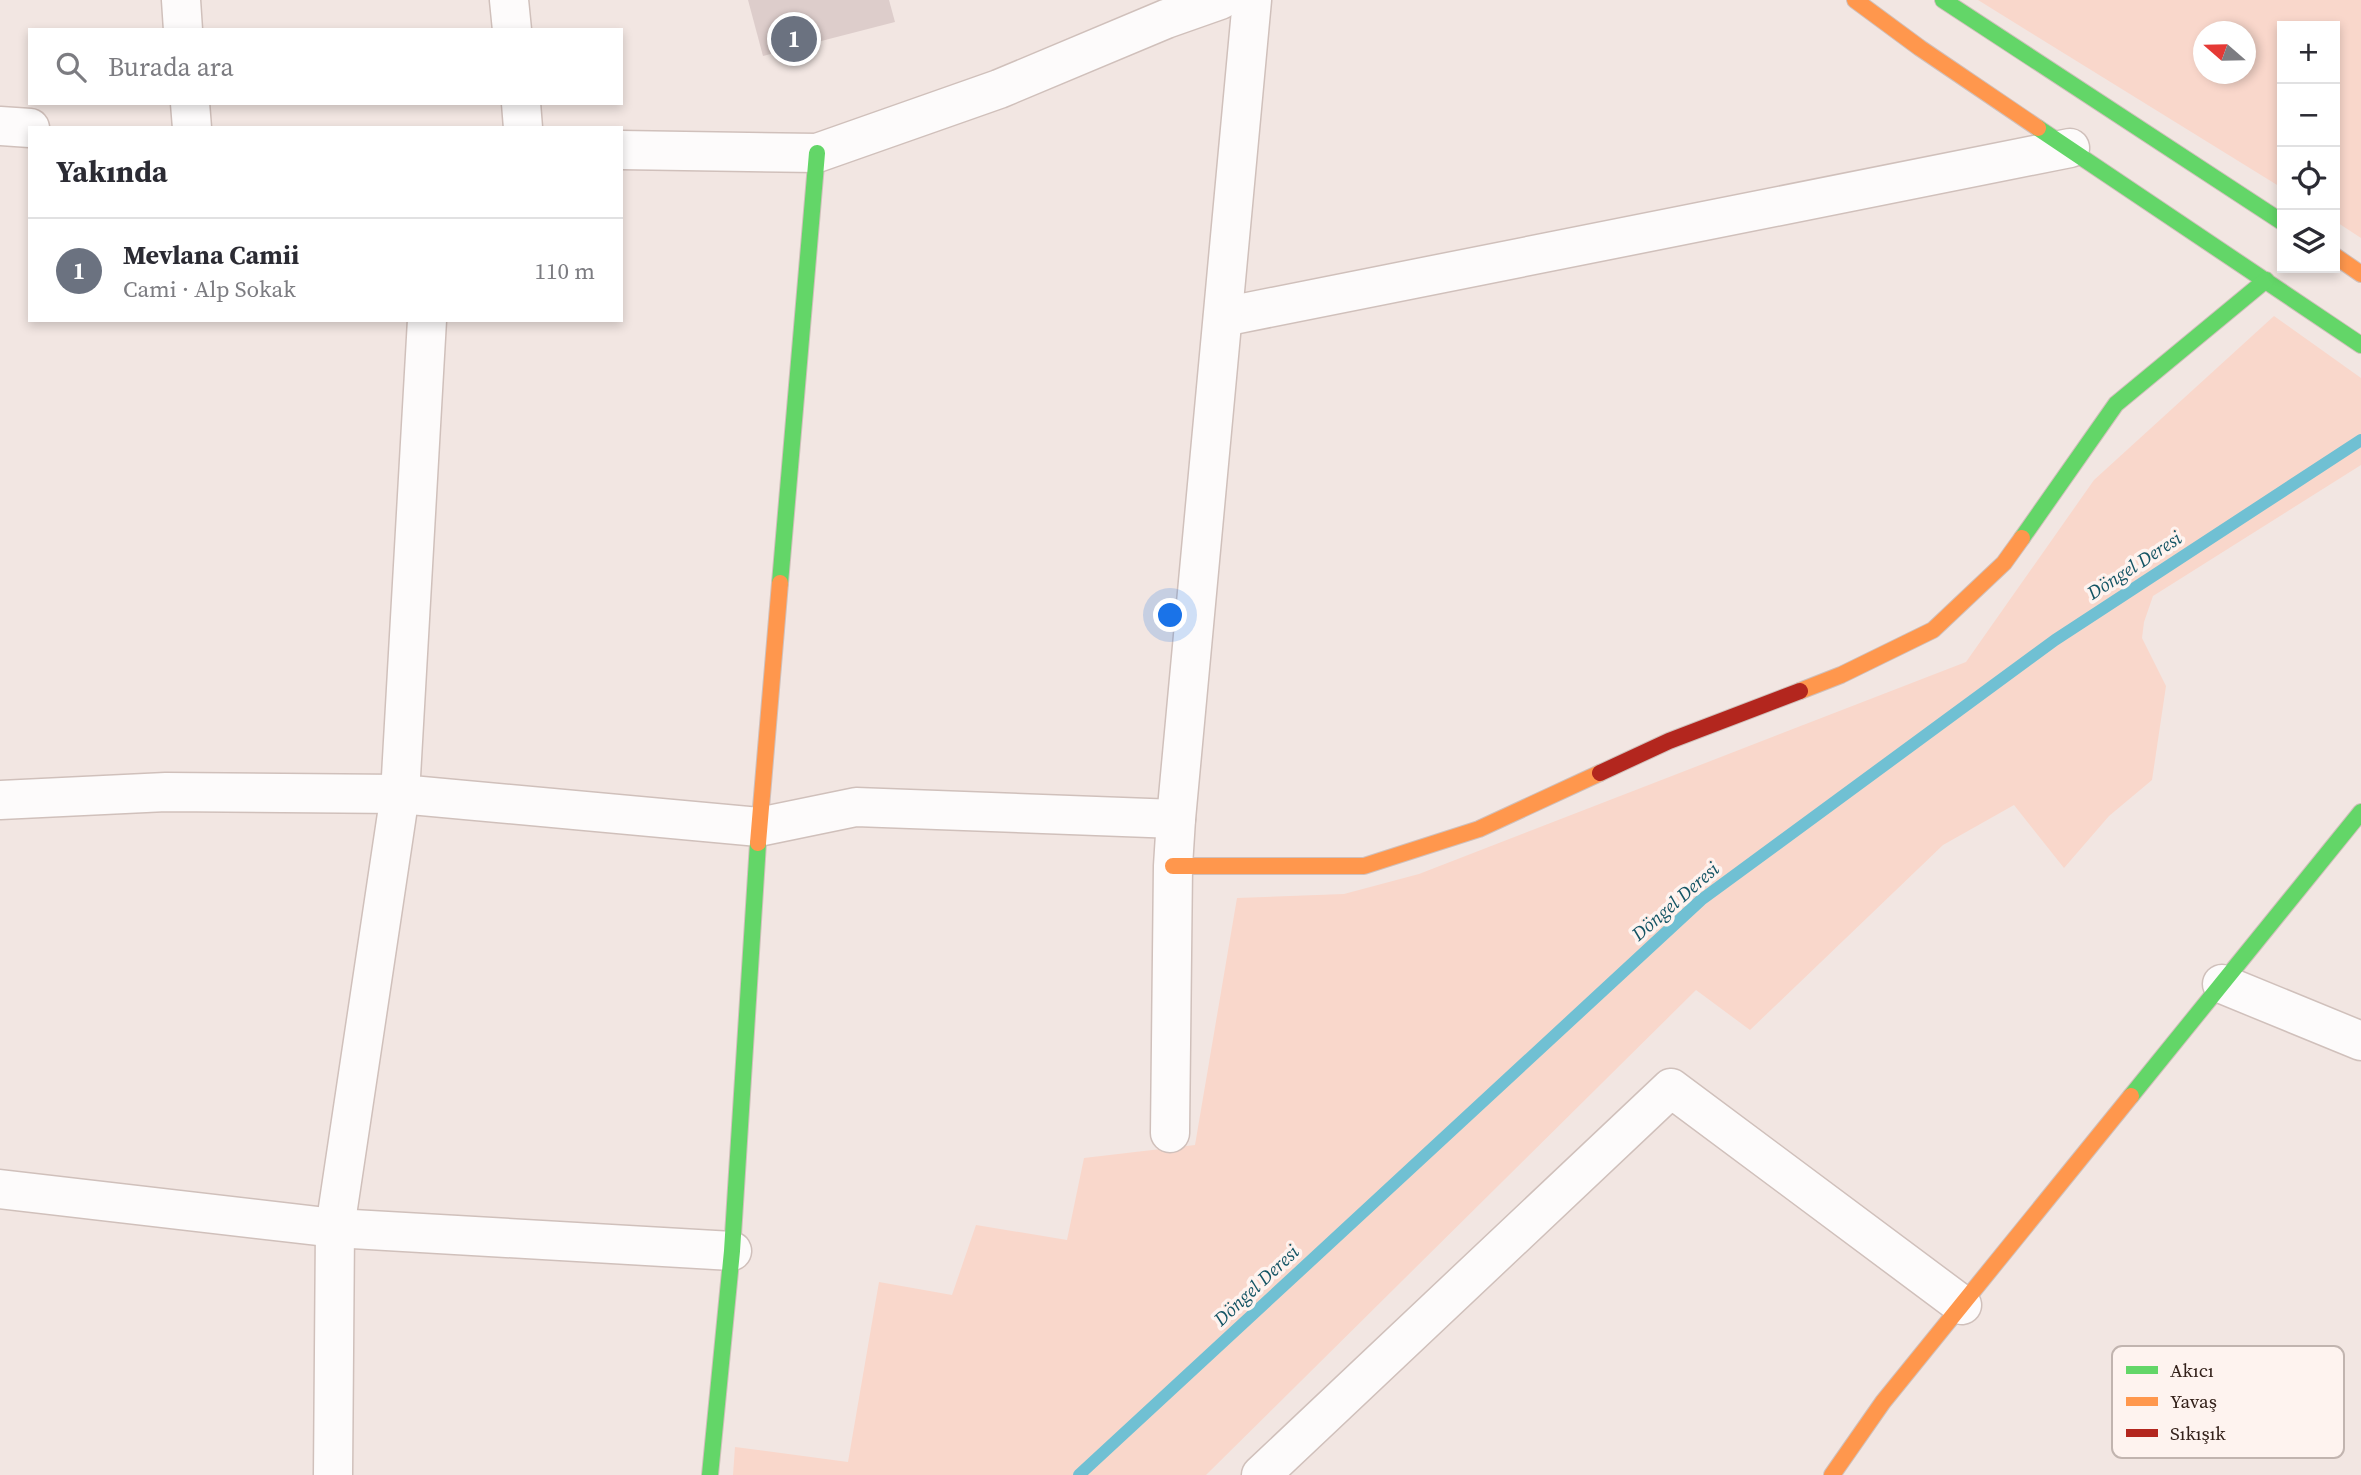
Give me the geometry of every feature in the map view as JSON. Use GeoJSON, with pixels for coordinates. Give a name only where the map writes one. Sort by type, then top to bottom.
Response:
{"type":"FeatureCollection","features":[{"type":"Feature","properties":{"kind":"street"},"geometry":{"type":"LineString","coordinates":[[181,0],[183,28]]}},
{"type":"Feature","properties":{"kind":"street"},"geometry":{"type":"LineString","coordinates":[[509,0],[512,28]]}},
{"type":"Feature","properties":{"kind":"street"},"geometry":{"type":"LineString","coordinates":[[623,150],[817,153],[999,89],[1166,19],[1220,0]]}},
{"type":"Feature","properties":{"kind":"street"},"geometry":{"type":"LineString","coordinates":[[1170,1133],[1173,866],[1176,820],[1252,0]]}},
{"type":"Feature","properties":{"kind":"street"},"geometry":{"type":"LineString","coordinates":[[1855,0],[1920,48],[2361,345]]}},
{"type":"Feature","properties":{"kind":"street"},"geometry":{"type":"LineString","coordinates":[[1943,0],[2277,219]]}},
{"type":"Feature","properties":{"kind":"street"},"geometry":{"type":"LineString","coordinates":[[190,105],[192,126]]}},
{"type":"Feature","properties":{"kind":"street"},"geometry":{"type":"LineString","coordinates":[[521,105],[523,126]]}},
{"type":"Feature","properties":{"kind":"street"},"geometry":{"type":"LineString","coordinates":[[0,127],[28,128]]}},
{"type":"Feature","properties":{"kind":"street"},"geometry":{"type":"LineString","coordinates":[[1223,317],[2070,148]]}},
{"type":"Feature","properties":{"kind":"street"},"geometry":{"type":"LineString","coordinates":[[710,1475],[732,1251],[759,827],[817,153]]}},
{"type":"Feature","properties":{"kind":"street"},"geometry":{"type":"LineString","coordinates":[[2340,259],[2361,274]]}},
{"type":"Feature","properties":{"kind":"street"},"geometry":{"type":"LineString","coordinates":[[1173,866],[1364,866],[1479,829],[1669,741],[1841,675],[1933,629],[2004,562],[2116,404],[2266,280]]}},
{"type":"Feature","properties":{"kind":"street"},"geometry":{"type":"LineString","coordinates":[[333,1475],[335,1227],[400,794],[427,322]]}},
{"type":"Feature","properties":{"kind":"street"},"geometry":{"type":"LineString","coordinates":[[0,800],[166,792],[400,794],[759,827],[856,807],[1176,820]]}},
{"type":"Feature","properties":{"kind":"street"},"geometry":{"type":"LineString","coordinates":[[1832,1475],[1883,1402],[2361,812]]}},
{"type":"Feature","properties":{"kind":"street"},"geometry":{"type":"LineString","coordinates":[[2222,984],[2361,1041]]}},
{"type":"Feature","properties":{"kind":"street"},"geometry":{"type":"LineString","coordinates":[[1261,1475],[1671,1088],[1962,1305]]}},
{"type":"Feature","properties":{"kind":"street"},"geometry":{"type":"LineString","coordinates":[[0,1189],[335,1227],[732,1251]]}},
{"type":"Feature","properties":{"kind":"shaded area"},"geometry":{"type":"Polygon","coordinates":[[[1978,0],[2361,0],[2361,238],[2340,224],[2340,21],[2277,21],[2277,185],[1978,0]]]}},
{"type":"Feature","properties":{"kind":"shaded area"},"geometry":{"type":"Polygon","coordinates":[[[2274,316],[2361,378],[2361,465],[2153,596],[2144,622],[2142,638],[2166,686],[2152,780],[2109,816],[2064,868],[2014,805],[1943,845],[1750,1030],[1696,990],[1206,1475],[733,1475],[735,1447],[848,1462],[879,1282],[952,1295],[976,1225],[1067,1240],[1084,1158],[1195,1145],[1237,898],[1344,894],[1419,874],[1966,662],[2094,480],[2274,316]]]}},
{"type":"Feature","properties":{"kind":"building"},"geometry":{"type":"Polygon","coordinates":[[[748,0],[889,0],[895,22],[763,56],[748,0]]]}},
{"type":"Feature","properties":{"kind":"waterway","name":"Döngel Deresi"},"geometry":{"type":"LineString","coordinates":[[1079,1475],[1701,900],[2055,640],[2361,440]]}},
{"type":"Feature","properties":{"kind":"traffic: fast"},"geometry":{"type":"LineString","coordinates":[[1943,0],[2277,219]]}},
{"type":"Feature","properties":{"kind":"traffic: fast"},"geometry":{"type":"LineString","coordinates":[[2038,128],[2361,345]]}},
{"type":"Feature","properties":{"kind":"traffic: fast"},"geometry":{"type":"LineString","coordinates":[[780,583],[817,153]]}},
{"type":"Feature","properties":{"kind":"traffic: fast"},"geometry":{"type":"LineString","coordinates":[[2022,538],[2116,404],[2266,280]]}},
{"type":"Feature","properties":{"kind":"traffic: fast"},"geometry":{"type":"LineString","coordinates":[[2131,1096],[2361,812]]}},
{"type":"Feature","properties":{"kind":"traffic: fast"},"geometry":{"type":"LineString","coordinates":[[710,1475],[732,1251],[758,843]]}},
{"type":"Feature","properties":{"kind":"traffic: slow"},"geometry":{"type":"LineString","coordinates":[[1855,0],[2038,128]]}},
{"type":"Feature","properties":{"kind":"traffic: slow"},"geometry":{"type":"LineString","coordinates":[[2340,259],[2361,274]]}},
{"type":"Feature","properties":{"kind":"traffic: slow"},"geometry":{"type":"LineString","coordinates":[[1800,691],[1841,675],[1933,630],[2004,563],[2022,538]]}},
{"type":"Feature","properties":{"kind":"traffic: slow"},"geometry":{"type":"LineString","coordinates":[[758,843],[780,583]]}},
{"type":"Feature","properties":{"kind":"traffic: slow"},"geometry":{"type":"LineString","coordinates":[[1173,866],[1364,866],[1479,829],[1600,773]]}},
{"type":"Feature","properties":{"kind":"traffic: slow"},"geometry":{"type":"LineString","coordinates":[[1832,1475],[1883,1402],[2131,1096]]}},
{"type":"Feature","properties":{"kind":"traffic: jam"},"geometry":{"type":"LineString","coordinates":[[1600,773],[1669,741],[1800,691]]}},
{"type":"Feature","properties":{"kind":"place","name":"Mevlana Camii"},"geometry":{"type":"Point","coordinates":[794,39]}}]}
